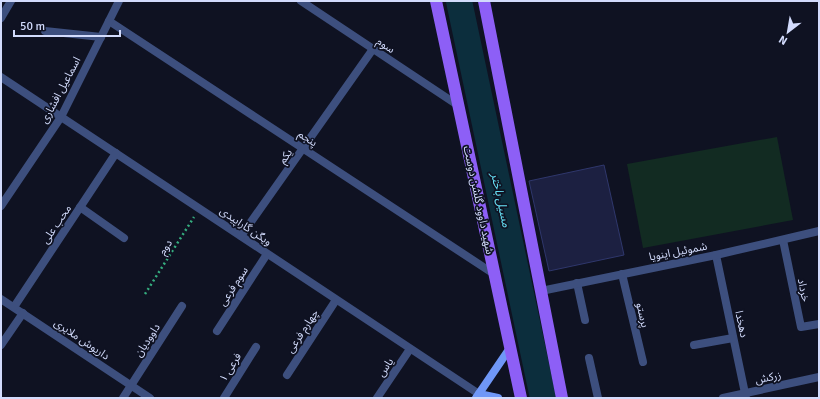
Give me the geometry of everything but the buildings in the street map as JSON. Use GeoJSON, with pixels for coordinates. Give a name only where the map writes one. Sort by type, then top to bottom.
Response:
{"type":"FeatureCollection","features":[{"type":"Feature","properties":{"kind":"main road","name":"شهید داوود گلشن دوست"},"geometry":{"type":"LineString","coordinates":[[436,1],[521,398]]}},
{"type":"Feature","properties":{"kind":"main road"},"geometry":{"type":"LineString","coordinates":[[484,1],[562,398]]}},
{"type":"Feature","properties":{"kind":"main road"},"geometry":{"type":"LineString","coordinates":[[498,398],[477,396],[510,348]]}},
{"type":"Feature","properties":{"kind":"street"},"geometry":{"type":"LineString","coordinates":[[1,18],[11,1]]}},
{"type":"Feature","properties":{"kind":"street","name":"اسماعیل افشاری"},"geometry":{"type":"LineString","coordinates":[[1,206],[61,117],[119,1]]}},
{"type":"Feature","properties":{"kind":"street","name":"سوم"},"geometry":{"type":"LineString","coordinates":[[301,1],[459,106]]}},
{"type":"Feature","properties":{"kind":"street","name":"پنجم"},"geometry":{"type":"LineString","coordinates":[[109,21],[494,274]]}},
{"type":"Feature","properties":{"kind":"street"},"geometry":{"type":"LineString","coordinates":[[45,31],[101,37]]}},
{"type":"Feature","properties":{"kind":"street","name":"یکم"},"geometry":{"type":"LineString","coordinates":[[241,236],[373,49]]}},
{"type":"Feature","properties":{"kind":"street","name":"ویگن گاراپیدی"},"geometry":{"type":"LineString","coordinates":[[1,77],[410,349],[477,396]]}},
{"type":"Feature","properties":{"kind":"street","name":"محب علی"},"geometry":{"type":"LineString","coordinates":[[14,307],[116,153]]}},
{"type":"Feature","properties":{"kind":"street"},"geometry":{"type":"LineString","coordinates":[[80,207],[124,238]]}},
{"type":"Feature","properties":{"kind":"street","name":"شموئیل اینویا"},"geometry":{"type":"LineString","coordinates":[[540,291],[716,255],[819,231]]}},
{"type":"Feature","properties":{"kind":"street","name":"خرداد"},"geometry":{"type":"LineString","coordinates":[[783,240],[801,327],[819,324]]}},
{"type":"Feature","properties":{"kind":"street","name":"سوم فرعی"},"geometry":{"type":"LineString","coordinates":[[217,331],[267,254]]}},
{"type":"Feature","properties":{"kind":"street","name":"دهخدا"},"geometry":{"type":"LineString","coordinates":[[716,255],[745,396]]}},
{"type":"Feature","properties":{"kind":"street","name":"پرستو"},"geometry":{"type":"LineString","coordinates":[[622,274],[643,362]]}},
{"type":"Feature","properties":{"kind":"street"},"geometry":{"type":"LineString","coordinates":[[577,283],[585,320]]}},
{"type":"Feature","properties":{"kind":"street","name":"داریوش ملایری"},"geometry":{"type":"LineString","coordinates":[[1,298],[150,398]]}},
{"type":"Feature","properties":{"kind":"street","name":"چهارم فرعی"},"geometry":{"type":"LineString","coordinates":[[287,375],[336,300]]}},
{"type":"Feature","properties":{"kind":"street","name":"داوودیان"},"geometry":{"type":"LineString","coordinates":[[123,398],[182,306]]}},
{"type":"Feature","properties":{"kind":"street"},"geometry":{"type":"LineString","coordinates":[[1,345],[23,313]]}},
{"type":"Feature","properties":{"kind":"street"},"geometry":{"type":"LineString","coordinates":[[694,344],[733,338]]}},
{"type":"Feature","properties":{"kind":"street","name":"فرعی ۱"},"geometry":{"type":"LineString","coordinates":[[224,398],[256,347]]}},
{"type":"Feature","properties":{"kind":"street","name":"یاس"},"geometry":{"type":"LineString","coordinates":[[377,398],[410,349]]}},
{"type":"Feature","properties":{"kind":"street"},"geometry":{"type":"LineString","coordinates":[[589,358],[598,398]]}},
{"type":"Feature","properties":{"kind":"street","name":"زرکش"},"geometry":{"type":"LineString","coordinates":[[723,398],[745,396],[819,377]]}},
{"type":"Feature","properties":{"kind":"path","name":"دوم"},"geometry":{"type":"LineString","coordinates":[[145,294],[199,209]]}},
{"type":"Feature","properties":{"kind":"green space"},"geometry":{"type":"Polygon","coordinates":[[[777,137],[793,220],[643,248],[627,164],[777,137]]]}},
{"type":"Feature","properties":{"kind":"waterway","name":"مسیل باختر"},"geometry":{"type":"LineString","coordinates":[[459,1],[543,398]]}}]}
